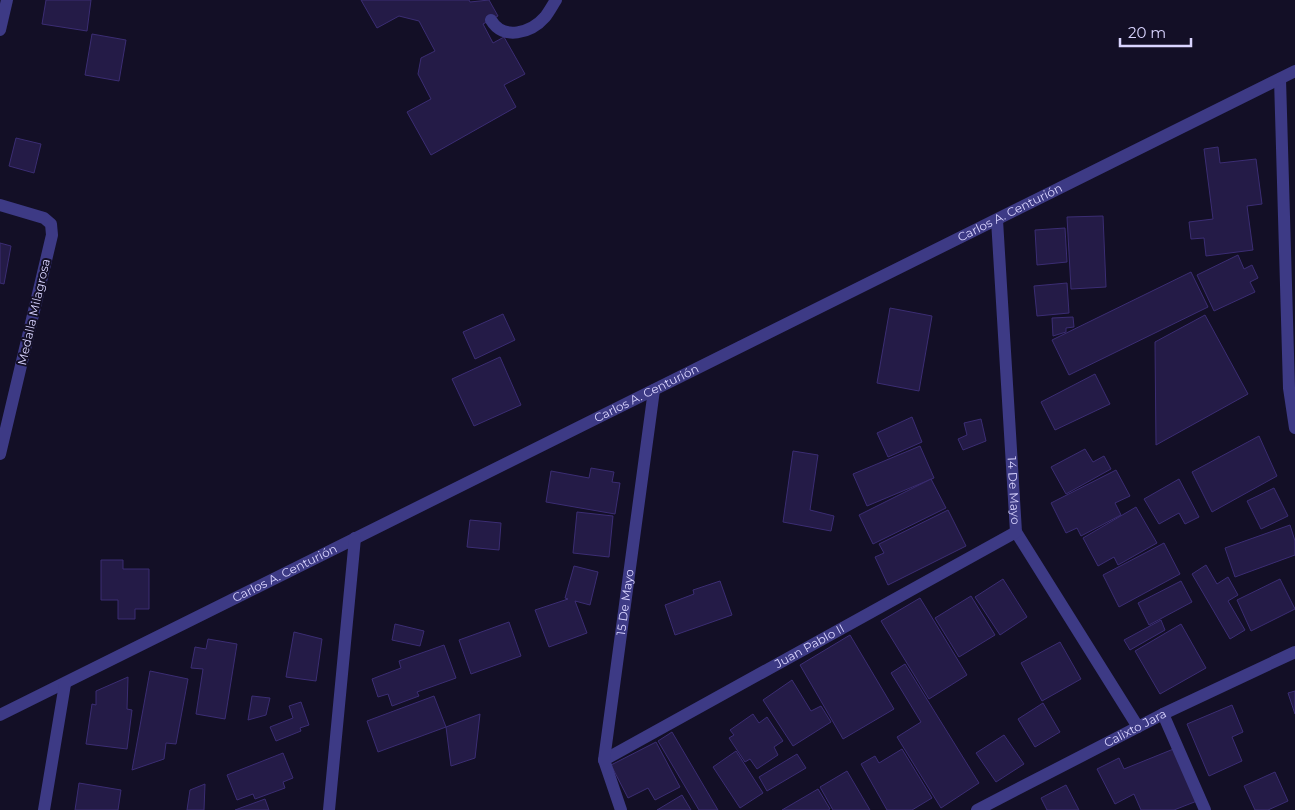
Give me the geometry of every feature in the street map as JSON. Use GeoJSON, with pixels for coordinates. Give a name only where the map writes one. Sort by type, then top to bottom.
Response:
{"type":"FeatureCollection","features":[{"type":"Feature","properties":{"kind":"street"},"geometry":{"type":"LineString","coordinates":[[0,30],[7,0]]}},
{"type":"Feature","properties":{"kind":"street"},"geometry":{"type":"LineString","coordinates":[[492,20],[496,28],[503,32],[512,34],[523,31],[540,22],[556,0]]}},
{"type":"Feature","properties":{"kind":"street","name":"Carlos A. Centurión"},"geometry":{"type":"LineString","coordinates":[[0,715],[1295,71]]}},
{"type":"Feature","properties":{"kind":"street"},"geometry":{"type":"LineString","coordinates":[[1280,79],[1289,388],[1295,428]]}},
{"type":"Feature","properties":{"kind":"street","name":"Medalla Milagrosa"},"geometry":{"type":"LineString","coordinates":[[0,205],[44,218],[51,224],[52,235],[0,454]]}},
{"type":"Feature","properties":{"kind":"street","name":"14 De Mayo"},"geometry":{"type":"LineString","coordinates":[[997,220],[1016,532],[1138,727]]}},
{"type":"Feature","properties":{"kind":"street","name":"15 De Mayo"},"geometry":{"type":"LineString","coordinates":[[621,810],[604,760],[654,390]]}},
{"type":"Feature","properties":{"kind":"street","name":"Juan Pablo II"},"geometry":{"type":"LineString","coordinates":[[604,760],[1016,532]]}},
{"type":"Feature","properties":{"kind":"street"},"geometry":{"type":"LineString","coordinates":[[329,810],[355,538]]}},
{"type":"Feature","properties":{"kind":"street","name":"Calixto Jara"},"geometry":{"type":"LineString","coordinates":[[977,810],[1163,714],[1295,652]]}},
{"type":"Feature","properties":{"kind":"street"},"geometry":{"type":"LineString","coordinates":[[44,810],[65,684]]}},
{"type":"Feature","properties":{"kind":"street"},"geometry":{"type":"LineString","coordinates":[[1163,714],[1206,810]]}},
{"type":"Feature","properties":{"kind":"building"},"geometry":{"type":"Polygon","coordinates":[[[46,0],[91,0],[87,31],[42,24],[46,0]]]}},
{"type":"Feature","properties":{"kind":"building"},"geometry":{"type":"Polygon","coordinates":[[[361,0],[469,0],[470,2],[489,0],[498,16],[483,24],[493,43],[504,37],[525,74],[504,85],[516,107],[431,155],[407,112],[431,99],[418,74],[421,58],[435,51],[419,21],[399,16],[377,28],[361,0]]]}},
{"type":"Feature","properties":{"kind":"building"},"geometry":{"type":"Polygon","coordinates":[[[92,34],[126,40],[119,81],[85,75],[92,34]]]}},
{"type":"Feature","properties":{"kind":"building"},"geometry":{"type":"Polygon","coordinates":[[[16,138],[41,144],[34,173],[9,166],[16,138]]]}},
{"type":"Feature","properties":{"kind":"building"},"geometry":{"type":"Polygon","coordinates":[[[1218,147],[1220,163],[1256,159],[1262,204],[1247,206],[1253,250],[1206,256],[1204,238],[1191,239],[1189,222],[1213,219],[1204,149],[1218,147]]]}},
{"type":"Feature","properties":{"kind":"building"},"geometry":{"type":"Polygon","coordinates":[[[1103,216],[1106,287],[1071,289],[1067,217],[1103,216]]]}},
{"type":"Feature","properties":{"kind":"building"},"geometry":{"type":"Polygon","coordinates":[[[1065,228],[1067,262],[1037,265],[1035,230],[1065,228]]]}},
{"type":"Feature","properties":{"kind":"building"},"geometry":{"type":"Polygon","coordinates":[[[0,243],[11,246],[4,284],[0,283],[0,243]]]}},
{"type":"Feature","properties":{"kind":"building"},"geometry":{"type":"Polygon","coordinates":[[[1238,255],[1244,269],[1252,265],[1258,278],[1250,282],[1255,292],[1214,311],[1197,275],[1238,255]]]}},
{"type":"Feature","properties":{"kind":"building"},"geometry":{"type":"Polygon","coordinates":[[[1191,272],[1208,307],[1069,375],[1052,340],[1191,272]]]}},
{"type":"Feature","properties":{"kind":"building"},"geometry":{"type":"Polygon","coordinates":[[[1067,283],[1069,313],[1037,316],[1034,286],[1067,283]]]}},
{"type":"Feature","properties":{"kind":"building"},"geometry":{"type":"Polygon","coordinates":[[[890,308],[932,316],[919,391],[877,383],[890,308]]]}},
{"type":"Feature","properties":{"kind":"building"},"geometry":{"type":"Polygon","coordinates":[[[503,314],[515,340],[475,359],[463,332],[503,314]]]}},
{"type":"Feature","properties":{"kind":"building"},"geometry":{"type":"Polygon","coordinates":[[[1205,315],[1248,394],[1156,445],[1155,342],[1205,315]]]}},
{"type":"Feature","properties":{"kind":"building"},"geometry":{"type":"Polygon","coordinates":[[[1073,317],[1074,327],[1066,328],[1066,332],[1053,336],[1052,318],[1073,317]]]}},
{"type":"Feature","properties":{"kind":"building"},"geometry":{"type":"Polygon","coordinates":[[[500,357],[521,405],[474,426],[452,379],[500,357]]]}},
{"type":"Feature","properties":{"kind":"building"},"geometry":{"type":"Polygon","coordinates":[[[1095,374],[1110,404],[1055,430],[1041,402],[1095,374]]]}},
{"type":"Feature","properties":{"kind":"building"},"geometry":{"type":"Polygon","coordinates":[[[912,417],[922,442],[888,457],[877,433],[912,417]]]}},
{"type":"Feature","properties":{"kind":"building"},"geometry":{"type":"Polygon","coordinates":[[[981,419],[986,441],[963,450],[958,439],[967,435],[964,423],[981,419]]]}},
{"type":"Feature","properties":{"kind":"building"},"geometry":{"type":"Polygon","coordinates":[[[1259,436],[1277,476],[1212,512],[1192,472],[1259,436]]]}},
{"type":"Feature","properties":{"kind":"building"},"geometry":{"type":"Polygon","coordinates":[[[920,446],[934,478],[867,506],[853,474],[920,446]]]}},
{"type":"Feature","properties":{"kind":"building"},"geometry":{"type":"Polygon","coordinates":[[[1085,449],[1093,462],[1104,456],[1111,469],[1066,494],[1051,467],[1085,449]]]}},
{"type":"Feature","properties":{"kind":"building"},"geometry":{"type":"Polygon","coordinates":[[[793,451],[818,455],[810,510],[834,516],[831,531],[783,522],[793,451]]]}},
{"type":"Feature","properties":{"kind":"building"},"geometry":{"type":"Polygon","coordinates":[[[591,468],[614,472],[612,482],[620,483],[615,514],[546,502],[551,471],[589,478],[591,468]]]}},
{"type":"Feature","properties":{"kind":"building"},"geometry":{"type":"Polygon","coordinates":[[[1116,470],[1130,496],[1115,503],[1121,515],[1081,536],[1077,528],[1066,533],[1051,503],[1116,470]]]}},
{"type":"Feature","properties":{"kind":"building"},"geometry":{"type":"Polygon","coordinates":[[[931,479],[946,508],[873,544],[859,515],[931,479]]]}},
{"type":"Feature","properties":{"kind":"building"},"geometry":{"type":"Polygon","coordinates":[[[1179,479],[1199,517],[1185,524],[1179,513],[1159,524],[1144,499],[1179,479]]]}},
{"type":"Feature","properties":{"kind":"building"},"geometry":{"type":"Polygon","coordinates":[[[1274,488],[1288,516],[1261,529],[1247,501],[1274,488]]]}},
{"type":"Feature","properties":{"kind":"building"},"geometry":{"type":"Polygon","coordinates":[[[1136,507],[1157,543],[1118,565],[1114,557],[1098,566],[1083,538],[1136,507]]]}},
{"type":"Feature","properties":{"kind":"building"},"geometry":{"type":"Polygon","coordinates":[[[948,510],[966,546],[888,585],[875,557],[884,553],[879,544],[948,510]]]}},
{"type":"Feature","properties":{"kind":"building"},"geometry":{"type":"Polygon","coordinates":[[[577,512],[613,516],[609,557],[573,553],[577,512]]]}},
{"type":"Feature","properties":{"kind":"building"},"geometry":{"type":"Polygon","coordinates":[[[470,520],[501,523],[499,550],[467,547],[470,520]]]}},
{"type":"Feature","properties":{"kind":"building"},"geometry":{"type":"Polygon","coordinates":[[[1290,525],[1295,541],[1295,555],[1235,577],[1225,548],[1290,525]]]}},
{"type":"Feature","properties":{"kind":"building"},"geometry":{"type":"Polygon","coordinates":[[[1164,543],[1180,574],[1119,607],[1103,575],[1164,543]]]}},
{"type":"Feature","properties":{"kind":"building"},"geometry":{"type":"Polygon","coordinates":[[[101,560],[123,560],[123,569],[149,569],[149,609],[135,609],[135,619],[118,619],[118,600],[101,600],[101,560]]]}},
{"type":"Feature","properties":{"kind":"building"},"geometry":{"type":"Polygon","coordinates":[[[1206,565],[1217,584],[1228,577],[1238,595],[1228,601],[1245,630],[1230,639],[1192,574],[1206,565]]]}},
{"type":"Feature","properties":{"kind":"building"},"geometry":{"type":"Polygon","coordinates":[[[574,566],[598,572],[590,605],[575,601],[587,633],[549,647],[535,610],[568,599],[565,598],[574,566]]]}},
{"type":"Feature","properties":{"kind":"building"},"geometry":{"type":"Polygon","coordinates":[[[1003,579],[1027,617],[1000,635],[975,597],[1003,579]]]}},
{"type":"Feature","properties":{"kind":"building"},"geometry":{"type":"Polygon","coordinates":[[[1280,579],[1295,609],[1251,631],[1237,600],[1280,579]]]}},
{"type":"Feature","properties":{"kind":"building"},"geometry":{"type":"Polygon","coordinates":[[[720,581],[732,615],[675,635],[665,605],[694,594],[693,590],[720,581]]]}},
{"type":"Feature","properties":{"kind":"building"},"geometry":{"type":"Polygon","coordinates":[[[1181,581],[1192,602],[1149,625],[1138,603],[1181,581]]]}},
{"type":"Feature","properties":{"kind":"building"},"geometry":{"type":"Polygon","coordinates":[[[971,596],[995,635],[959,657],[935,618],[971,596]]]}},
{"type":"Feature","properties":{"kind":"building"},"geometry":{"type":"Polygon","coordinates":[[[920,598],[967,675],[929,699],[881,621],[920,598]]]}},
{"type":"Feature","properties":{"kind":"building"},"geometry":{"type":"Polygon","coordinates":[[[1161,620],[1165,630],[1130,650],[1124,640],[1161,620]]]}},
{"type":"Feature","properties":{"kind":"building"},"geometry":{"type":"Polygon","coordinates":[[[509,622],[521,656],[471,674],[459,640],[509,622]]]}},
{"type":"Feature","properties":{"kind":"building"},"geometry":{"type":"Polygon","coordinates":[[[395,624],[424,631],[420,646],[392,640],[395,624]]]}},
{"type":"Feature","properties":{"kind":"building"},"geometry":{"type":"Polygon","coordinates":[[[1181,624],[1206,668],[1160,694],[1135,651],[1181,624]]]}},
{"type":"Feature","properties":{"kind":"building"},"geometry":{"type":"Polygon","coordinates":[[[294,632],[322,639],[316,681],[286,677],[294,632]]]}},
{"type":"Feature","properties":{"kind":"building"},"geometry":{"type":"Polygon","coordinates":[[[850,635],[894,709],[843,739],[800,665],[850,635]]]}},
{"type":"Feature","properties":{"kind":"building"},"geometry":{"type":"Polygon","coordinates":[[[208,639],[237,644],[225,719],[196,714],[203,669],[191,668],[195,647],[206,649],[208,639]]]}},
{"type":"Feature","properties":{"kind":"building"},"geometry":{"type":"Polygon","coordinates":[[[1060,642],[1081,679],[1042,701],[1021,663],[1060,642]]]}},
{"type":"Feature","properties":{"kind":"building"},"geometry":{"type":"Polygon","coordinates":[[[444,645],[456,678],[417,692],[419,696],[392,706],[388,694],[378,697],[372,679],[401,668],[399,661],[444,645]]]}},
{"type":"Feature","properties":{"kind":"building"},"geometry":{"type":"Polygon","coordinates":[[[905,664],[979,783],[941,808],[897,737],[921,722],[891,673],[905,664]]]}},
{"type":"Feature","properties":{"kind":"building"},"geometry":{"type":"Polygon","coordinates":[[[150,671],[188,679],[176,744],[166,743],[164,759],[132,770],[150,671]]]}},
{"type":"Feature","properties":{"kind":"building"},"geometry":{"type":"Polygon","coordinates":[[[128,677],[127,709],[132,710],[127,749],[86,744],[92,704],[96,705],[96,691],[128,677]]]}},
{"type":"Feature","properties":{"kind":"building"},"geometry":{"type":"Polygon","coordinates":[[[792,680],[811,711],[821,706],[831,722],[793,746],[763,700],[792,680]]]}},
{"type":"Feature","properties":{"kind":"building"},"geometry":{"type":"Polygon","coordinates":[[[1295,691],[1295,714],[1288,693],[1295,691]]]}},
{"type":"Feature","properties":{"kind":"building"},"geometry":{"type":"Polygon","coordinates":[[[252,696],[270,698],[266,715],[248,720],[252,696]]]}},
{"type":"Feature","properties":{"kind":"building"},"geometry":{"type":"Polygon","coordinates":[[[434,696],[446,727],[378,752],[367,721],[434,696]]]}},
{"type":"Feature","properties":{"kind":"building"},"geometry":{"type":"Polygon","coordinates":[[[301,702],[309,725],[300,728],[301,731],[276,741],[270,727],[293,718],[289,706],[301,702]]]}},
{"type":"Feature","properties":{"kind":"building"},"geometry":{"type":"Polygon","coordinates":[[[1043,703],[1060,732],[1035,747],[1018,719],[1043,703]]]}},
{"type":"Feature","properties":{"kind":"building"},"geometry":{"type":"Polygon","coordinates":[[[1232,705],[1243,732],[1232,737],[1242,761],[1209,776],[1187,724],[1232,705]]]}},
{"type":"Feature","properties":{"kind":"building"},"geometry":{"type":"Polygon","coordinates":[[[480,714],[475,758],[451,766],[446,727],[480,714]]]}},
{"type":"Feature","properties":{"kind":"building"},"geometry":{"type":"Polygon","coordinates":[[[753,714],[759,723],[767,717],[783,741],[774,747],[778,755],[757,769],[750,759],[745,762],[729,738],[734,735],[730,730],[753,714]]]}},
{"type":"Feature","properties":{"kind":"building"},"geometry":{"type":"Polygon","coordinates":[[[672,732],[718,810],[699,810],[658,741],[672,732]]]}},
{"type":"Feature","properties":{"kind":"building"},"geometry":{"type":"Polygon","coordinates":[[[1004,735],[1024,764],[996,782],[976,753],[1004,735]]]}},
{"type":"Feature","properties":{"kind":"building"},"geometry":{"type":"Polygon","coordinates":[[[656,742],[680,787],[655,800],[648,788],[628,798],[611,765],[656,742]]]}},
{"type":"Feature","properties":{"kind":"building"},"geometry":{"type":"Polygon","coordinates":[[[1176,748],[1197,801],[1174,810],[1141,810],[1134,794],[1115,804],[1097,769],[1119,758],[1124,769],[1176,748]]]}},
{"type":"Feature","properties":{"kind":"building"},"geometry":{"type":"Polygon","coordinates":[[[902,749],[932,798],[912,810],[887,810],[861,764],[875,756],[879,763],[902,749]]]}},
{"type":"Feature","properties":{"kind":"building"},"geometry":{"type":"Polygon","coordinates":[[[736,751],[763,793],[740,808],[713,767],[736,751]]]}},
{"type":"Feature","properties":{"kind":"building"},"geometry":{"type":"Polygon","coordinates":[[[283,753],[293,778],[283,782],[285,788],[255,799],[253,794],[237,800],[227,775],[283,753]]]}},
{"type":"Feature","properties":{"kind":"building"},"geometry":{"type":"Polygon","coordinates":[[[797,754],[806,768],[767,791],[759,777],[797,754]]]}},
{"type":"Feature","properties":{"kind":"building"},"geometry":{"type":"Polygon","coordinates":[[[847,771],[870,810],[833,810],[820,787],[847,771]]]}},
{"type":"Feature","properties":{"kind":"building"},"geometry":{"type":"Polygon","coordinates":[[[1275,772],[1288,801],[1268,810],[1255,810],[1244,786],[1275,772]]]}},
{"type":"Feature","properties":{"kind":"building"},"geometry":{"type":"Polygon","coordinates":[[[79,783],[121,790],[118,810],[75,810],[79,783]]]}},
{"type":"Feature","properties":{"kind":"building"},"geometry":{"type":"Polygon","coordinates":[[[205,784],[204,810],[187,810],[190,790],[205,784]]]}},
{"type":"Feature","properties":{"kind":"building"},"geometry":{"type":"Polygon","coordinates":[[[1066,785],[1079,810],[1047,810],[1041,798],[1066,785]]]}},
{"type":"Feature","properties":{"kind":"building"},"geometry":{"type":"Polygon","coordinates":[[[818,789],[830,809],[782,810],[818,789]]]}},
{"type":"Feature","properties":{"kind":"building"},"geometry":{"type":"Polygon","coordinates":[[[682,795],[691,810],[657,810],[682,795]]]}},
{"type":"Feature","properties":{"kind":"building"},"geometry":{"type":"Polygon","coordinates":[[[265,799],[269,810],[235,810],[265,799]]]}}]}
